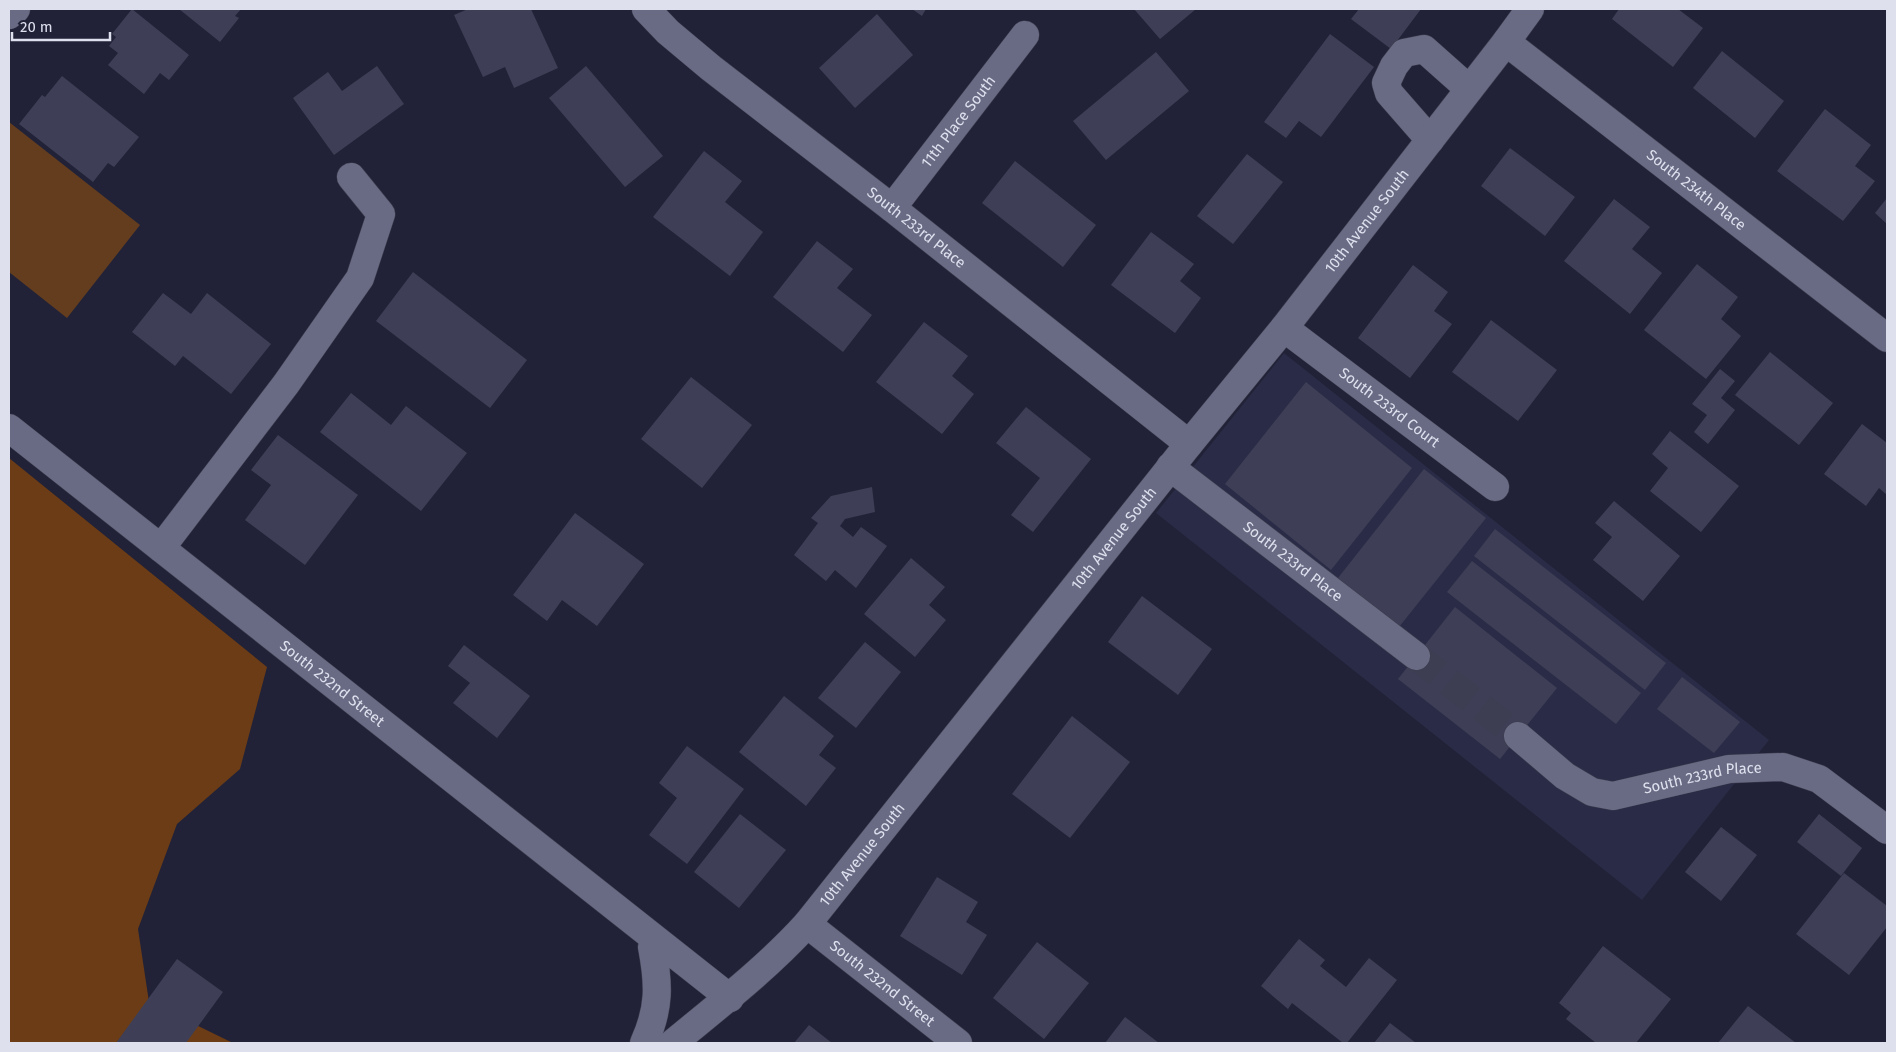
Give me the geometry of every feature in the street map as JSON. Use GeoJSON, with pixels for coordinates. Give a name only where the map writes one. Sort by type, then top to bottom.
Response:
{"type":"FeatureCollection","features":[{"type":"Feature","properties":{"kind":"street"},"geometry":{"type":"LineString","coordinates":[[9,15],[16,9]]}},
{"type":"Feature","properties":{"kind":"street","name":"South 233rd Place"},"geometry":{"type":"LineString","coordinates":[[646,9],[668,32],[711,68],[892,208],[1189,444]]}},
{"type":"Feature","properties":{"kind":"street","name":"10th Avenue South"},"geometry":{"type":"LineString","coordinates":[[673,1043],[730,998],[768,964],[807,924],[1170,467],[1284,328],[1530,9]]}},
{"type":"Feature","properties":{"kind":"street","name":"11th Place South"},"geometry":{"type":"LineString","coordinates":[[892,208],[1025,35]]}},
{"type":"Feature","properties":{"kind":"street","name":"South 234th Place"},"geometry":{"type":"LineString","coordinates":[[1506,42],[1887,338]]}},
{"type":"Feature","properties":{"kind":"street"},"geometry":{"type":"LineString","coordinates":[[1430,140],[1389,94],[1386,83],[1394,66],[1404,53],[1424,49],[1469,89]]}},
{"type":"Feature","properties":{"kind":"street"},"geometry":{"type":"LineString","coordinates":[[161,548],[286,384],[360,278],[381,214],[351,177]]}},
{"type":"Feature","properties":{"kind":"street","name":"South 233rd Court"},"geometry":{"type":"LineString","coordinates":[[1284,328],[1495,487]]}},
{"type":"Feature","properties":{"kind":"street","name":"South 232nd Street"},"geometry":{"type":"LineString","coordinates":[[9,428],[730,998]]}},
{"type":"Feature","properties":{"kind":"street","name":"South 233rd Place"},"geometry":{"type":"LineString","coordinates":[[1170,467],[1416,656]]}},
{"type":"Feature","properties":{"kind":"street","name":"South 233rd Place"},"geometry":{"type":"LineString","coordinates":[[1518,736],[1565,776],[1592,792],[1613,796],[1729,769],[1783,767],[1819,779],[1887,830]]}},
{"type":"Feature","properties":{"kind":"street","name":"South 232nd Street"},"geometry":{"type":"LineString","coordinates":[[807,924],[958,1043]]}},
{"type":"Feature","properties":{"kind":"street"},"geometry":{"type":"LineString","coordinates":[[644,1043],[657,1007],[656,973],[652,947],[656,940]]}},
{"type":"Feature","properties":{"kind":"shaded area"},"geometry":{"type":"Polygon","coordinates":[[[9,122],[140,225],[67,318],[9,272],[9,122]]]}},
{"type":"Feature","properties":{"kind":"shaded area"},"geometry":{"type":"Polygon","coordinates":[[[1284,353],[1769,740],[1642,900],[1156,513],[1284,353]]]}},
{"type":"Feature","properties":{"kind":"shaded area"},"geometry":{"type":"Polygon","coordinates":[[[9,458],[267,667],[240,769],[177,824],[138,929],[149,1002],[233,1043],[9,1043],[9,458]]]}},
{"type":"Feature","properties":{"kind":"building"},"geometry":{"type":"Polygon","coordinates":[[[132,9],[189,55],[169,80],[160,73],[144,94],[108,65],[118,53],[109,46],[116,37],[112,34],[132,9]]]}},
{"type":"Feature","properties":{"kind":"building"},"geometry":{"type":"Polygon","coordinates":[[[179,9],[241,9],[235,16],[239,18],[220,42],[179,9]]]}},
{"type":"Feature","properties":{"kind":"building"},"geometry":{"type":"Polygon","coordinates":[[[468,9],[531,9],[558,68],[514,88],[505,67],[483,77],[454,15],[468,9]]]}},
{"type":"Feature","properties":{"kind":"building"},"geometry":{"type":"Polygon","coordinates":[[[912,9],[926,9],[922,16],[912,9]]]}},
{"type":"Feature","properties":{"kind":"building"},"geometry":{"type":"Polygon","coordinates":[[[1134,9],[1196,9],[1160,39],[1134,9]]]}},
{"type":"Feature","properties":{"kind":"building"},"geometry":{"type":"Polygon","coordinates":[[[1359,9],[1421,9],[1391,49],[1351,19],[1359,9]]]}},
{"type":"Feature","properties":{"kind":"building"},"geometry":{"type":"Polygon","coordinates":[[[1619,9],[1678,9],[1703,28],[1673,67],[1612,19],[1619,9]]]}},
{"type":"Feature","properties":{"kind":"building"},"geometry":{"type":"Polygon","coordinates":[[[877,14],[913,55],[855,108],[819,68],[877,14]]]}},
{"type":"Feature","properties":{"kind":"building"},"geometry":{"type":"Polygon","coordinates":[[[1330,34],[1374,67],[1321,137],[1299,121],[1286,138],[1264,122],[1330,34]]]}},
{"type":"Feature","properties":{"kind":"building"},"geometry":{"type":"Polygon","coordinates":[[[1722,51],[1784,101],[1755,138],[1693,88],[1722,51]]]}},
{"type":"Feature","properties":{"kind":"building"},"geometry":{"type":"Polygon","coordinates":[[[1156,52],[1189,91],[1106,160],[1073,121],[1156,52]]]}},
{"type":"Feature","properties":{"kind":"building"},"geometry":{"type":"Polygon","coordinates":[[[377,66],[404,104],[334,155],[293,98],[328,72],[342,91],[377,66]]]}},
{"type":"Feature","properties":{"kind":"building"},"geometry":{"type":"Polygon","coordinates":[[[586,66],[663,156],[625,187],[549,98],[586,66]]]}},
{"type":"Feature","properties":{"kind":"building"},"geometry":{"type":"Polygon","coordinates":[[[62,76],[139,137],[114,167],[108,163],[93,182],[19,124],[42,95],[45,97],[62,76]]]}},
{"type":"Feature","properties":{"kind":"building"},"geometry":{"type":"Polygon","coordinates":[[[1825,109],[1871,145],[1855,166],[1875,181],[1843,221],[1777,171],[1825,109]]]}},
{"type":"Feature","properties":{"kind":"building"},"geometry":{"type":"Polygon","coordinates":[[[1510,148],[1575,197],[1545,236],[1481,186],[1510,148]]]}},
{"type":"Feature","properties":{"kind":"building"},"geometry":{"type":"Polygon","coordinates":[[[704,151],[742,181],[725,202],[763,232],[730,276],[653,217],[704,151]]]}},
{"type":"Feature","properties":{"kind":"building"},"geometry":{"type":"Polygon","coordinates":[[[1247,154],[1283,182],[1233,244],[1197,216],[1247,154]]]}},
{"type":"Feature","properties":{"kind":"building"},"geometry":{"type":"Polygon","coordinates":[[[1015,161],[1096,225],[1063,267],[982,203],[1015,161]]]}},
{"type":"Feature","properties":{"kind":"building"},"geometry":{"type":"Polygon","coordinates":[[[1887,198],[1887,224],[1875,213],[1887,198]]]}},
{"type":"Feature","properties":{"kind":"building"},"geometry":{"type":"Polygon","coordinates":[[[1614,199],[1650,227],[1632,249],[1662,273],[1630,314],[1564,261],[1614,199]]]}},
{"type":"Feature","properties":{"kind":"building"},"geometry":{"type":"Polygon","coordinates":[[[1151,232],[1194,264],[1180,281],[1201,298],[1175,333],[1111,285],[1151,232]]]}},
{"type":"Feature","properties":{"kind":"building"},"geometry":{"type":"Polygon","coordinates":[[[817,241],[853,269],[837,288],[872,315],[843,352],[773,297],[817,241]]]}},
{"type":"Feature","properties":{"kind":"building"},"geometry":{"type":"Polygon","coordinates":[[[1697,264],[1738,297],[1721,319],[1741,336],[1706,379],[1644,330],[1697,264]]]}},
{"type":"Feature","properties":{"kind":"building"},"geometry":{"type":"Polygon","coordinates":[[[1413,265],[1448,292],[1434,311],[1452,324],[1410,378],[1358,338],[1413,265]]]}},
{"type":"Feature","properties":{"kind":"building"},"geometry":{"type":"Polygon","coordinates":[[[413,272],[527,360],[490,408],[376,321],[413,272]]]}},
{"type":"Feature","properties":{"kind":"building"},"geometry":{"type":"Polygon","coordinates":[[[163,293],[191,314],[207,293],[271,344],[231,394],[183,356],[175,366],[132,332],[163,293]]]}},
{"type":"Feature","properties":{"kind":"building"},"geometry":{"type":"Polygon","coordinates":[[[1491,320],[1557,370],[1518,421],[1452,372],[1491,320]]]}},
{"type":"Feature","properties":{"kind":"building"},"geometry":{"type":"Polygon","coordinates":[[[924,322],[968,356],[952,376],[974,394],[942,434],[876,382],[924,322]]]}},
{"type":"Feature","properties":{"kind":"building"},"geometry":{"type":"Polygon","coordinates":[[[1770,352],[1833,403],[1799,445],[1735,395],[1770,352]]]}},
{"type":"Feature","properties":{"kind":"building"},"geometry":{"type":"Polygon","coordinates":[[[1720,369],[1735,381],[1721,398],[1735,410],[1708,444],[1694,432],[1707,415],[1692,404],[1720,369]]]}},
{"type":"Feature","properties":{"kind":"building"},"geometry":{"type":"Polygon","coordinates":[[[691,377],[752,425],[702,488],[641,439],[691,377]]]}},
{"type":"Feature","properties":{"kind":"building"},"geometry":{"type":"Polygon","coordinates":[[[1306,382],[1412,468],[1331,570],[1225,484],[1306,382]]]}},
{"type":"Feature","properties":{"kind":"building"},"geometry":{"type":"Polygon","coordinates":[[[351,393],[391,425],[406,406],[467,453],[421,511],[320,432],[351,393]]]}},
{"type":"Feature","properties":{"kind":"building"},"geometry":{"type":"Polygon","coordinates":[[[1026,407],[1091,459],[1033,532],[1011,515],[1040,478],[996,443],[1026,407]]]}},
{"type":"Feature","properties":{"kind":"building"},"geometry":{"type":"Polygon","coordinates":[[[1862,424],[1887,443],[1887,495],[1879,488],[1866,506],[1824,474],[1862,424]]]}},
{"type":"Feature","properties":{"kind":"building"},"geometry":{"type":"Polygon","coordinates":[[[1670,431],[1739,486],[1701,532],[1650,491],[1668,468],[1652,454],[1670,431]]]}},
{"type":"Feature","properties":{"kind":"building"},"geometry":{"type":"Polygon","coordinates":[[[278,435],[358,495],[305,565],[245,520],[271,485],[251,470],[278,435]]]}},
{"type":"Feature","properties":{"kind":"building"},"geometry":{"type":"Polygon","coordinates":[[[1424,469],[1486,518],[1399,627],[1338,578],[1424,469]]]}},
{"type":"Feature","properties":{"kind":"building"},"geometry":{"type":"Polygon","coordinates":[[[872,487],[875,512],[845,519],[840,526],[853,537],[861,527],[887,546],[856,588],[835,570],[826,581],[794,555],[818,523],[811,518],[831,496],[872,487]]]}},
{"type":"Feature","properties":{"kind":"building"},"geometry":{"type":"Polygon","coordinates":[[[1614,501],[1680,556],[1643,601],[1593,560],[1612,537],[1595,523],[1614,501]]]}},
{"type":"Feature","properties":{"kind":"building"},"geometry":{"type":"Polygon","coordinates":[[[575,513],[644,564],[597,626],[562,600],[547,621],[513,595],[575,513]]]}},
{"type":"Feature","properties":{"kind":"building"},"geometry":{"type":"Polygon","coordinates":[[[1495,529],[1666,663],[1645,690],[1474,556],[1495,529]]]}},
{"type":"Feature","properties":{"kind":"building"},"geometry":{"type":"Polygon","coordinates":[[[911,558],[945,587],[929,605],[946,620],[915,657],[864,614],[911,558]]]}},
{"type":"Feature","properties":{"kind":"building"},"geometry":{"type":"Polygon","coordinates":[[[1472,561],[1641,693],[1616,724],[1447,592],[1472,561]]]}},
{"type":"Feature","properties":{"kind":"building"},"geometry":{"type":"Polygon","coordinates":[[[1142,596],[1212,649],[1178,695],[1108,642],[1142,596]]]}},
{"type":"Feature","properties":{"kind":"building"},"geometry":{"type":"Polygon","coordinates":[[[1455,607],[1557,688],[1500,759],[1398,679],[1455,607]]]}},
{"type":"Feature","properties":{"kind":"building"},"geometry":{"type":"Polygon","coordinates":[[[865,642],[901,672],[856,728],[818,698],[865,642]]]}},
{"type":"Feature","properties":{"kind":"building"},"geometry":{"type":"Polygon","coordinates":[[[464,645],[530,696],[497,738],[453,703],[470,683],[448,666],[464,645]]]}},
{"type":"Feature","properties":{"kind":"building"},"geometry":{"type":"Polygon","coordinates":[[[1682,677],[1740,722],[1714,753],[1657,709],[1682,677]]]}},
{"type":"Feature","properties":{"kind":"building"},"geometry":{"type":"Polygon","coordinates":[[[784,696],[834,736],[819,755],[836,768],[806,806],[739,752],[784,696]]]}},
{"type":"Feature","properties":{"kind":"building"},"geometry":{"type":"Polygon","coordinates":[[[1072,716],[1130,762],[1070,838],[1012,794],[1072,716]]]}},
{"type":"Feature","properties":{"kind":"building"},"geometry":{"type":"Polygon","coordinates":[[[687,746],[744,789],[687,864],[649,835],[677,798],[659,783],[687,746]]]}},
{"type":"Feature","properties":{"kind":"building"},"geometry":{"type":"Polygon","coordinates":[[[740,814],[786,850],[739,908],[694,872],[740,814]]]}},
{"type":"Feature","properties":{"kind":"building"},"geometry":{"type":"Polygon","coordinates":[[[1819,814],[1862,848],[1841,876],[1797,842],[1819,814]]]}},
{"type":"Feature","properties":{"kind":"building"},"geometry":{"type":"Polygon","coordinates":[[[1721,827],[1757,855],[1721,901],[1685,872],[1721,827]]]}},
{"type":"Feature","properties":{"kind":"building"},"geometry":{"type":"Polygon","coordinates":[[[1844,873],[1887,906],[1887,927],[1849,975],[1796,934],[1844,873]]]}},
{"type":"Feature","properties":{"kind":"building"},"geometry":{"type":"Polygon","coordinates":[[[937,877],[978,902],[966,922],[987,935],[962,975],[900,936],[937,877]]]}},
{"type":"Feature","properties":{"kind":"building"},"geometry":{"type":"Polygon","coordinates":[[[1299,939],[1325,960],[1320,966],[1346,987],[1369,958],[1397,980],[1347,1043],[1343,1043],[1292,1003],[1288,1009],[1261,986],[1299,939]]]}},
{"type":"Feature","properties":{"kind":"building"},"geometry":{"type":"Polygon","coordinates":[[[1037,942],[1089,983],[1044,1039],[993,998],[1037,942]]]}},
{"type":"Feature","properties":{"kind":"building"},"geometry":{"type":"Polygon","coordinates":[[[1603,946],[1671,999],[1636,1043],[1596,1043],[1566,1019],[1571,1013],[1559,1003],[1603,946]]]}},
{"type":"Feature","properties":{"kind":"building"},"geometry":{"type":"Polygon","coordinates":[[[177,959],[223,992],[186,1043],[116,1043],[177,959]]]}},
{"type":"Feature","properties":{"kind":"building"},"geometry":{"type":"Polygon","coordinates":[[[1748,1006],[1796,1043],[1718,1043],[1748,1006]]]}},
{"type":"Feature","properties":{"kind":"building"},"geometry":{"type":"Polygon","coordinates":[[[1125,1017],[1159,1043],[1105,1043],[1125,1017]]]}},
{"type":"Feature","properties":{"kind":"building"},"geometry":{"type":"Polygon","coordinates":[[[1390,1023],[1416,1043],[1374,1043],[1390,1023]]]}},
{"type":"Feature","properties":{"kind":"building"},"geometry":{"type":"Polygon","coordinates":[[[809,1025],[832,1043],[794,1043],[809,1025]]]}},
{"type":"Feature","properties":{"kind":"tunnel"},"geometry":{"type":"LineString","coordinates":[[1416,656],[1518,736]]}}]}
